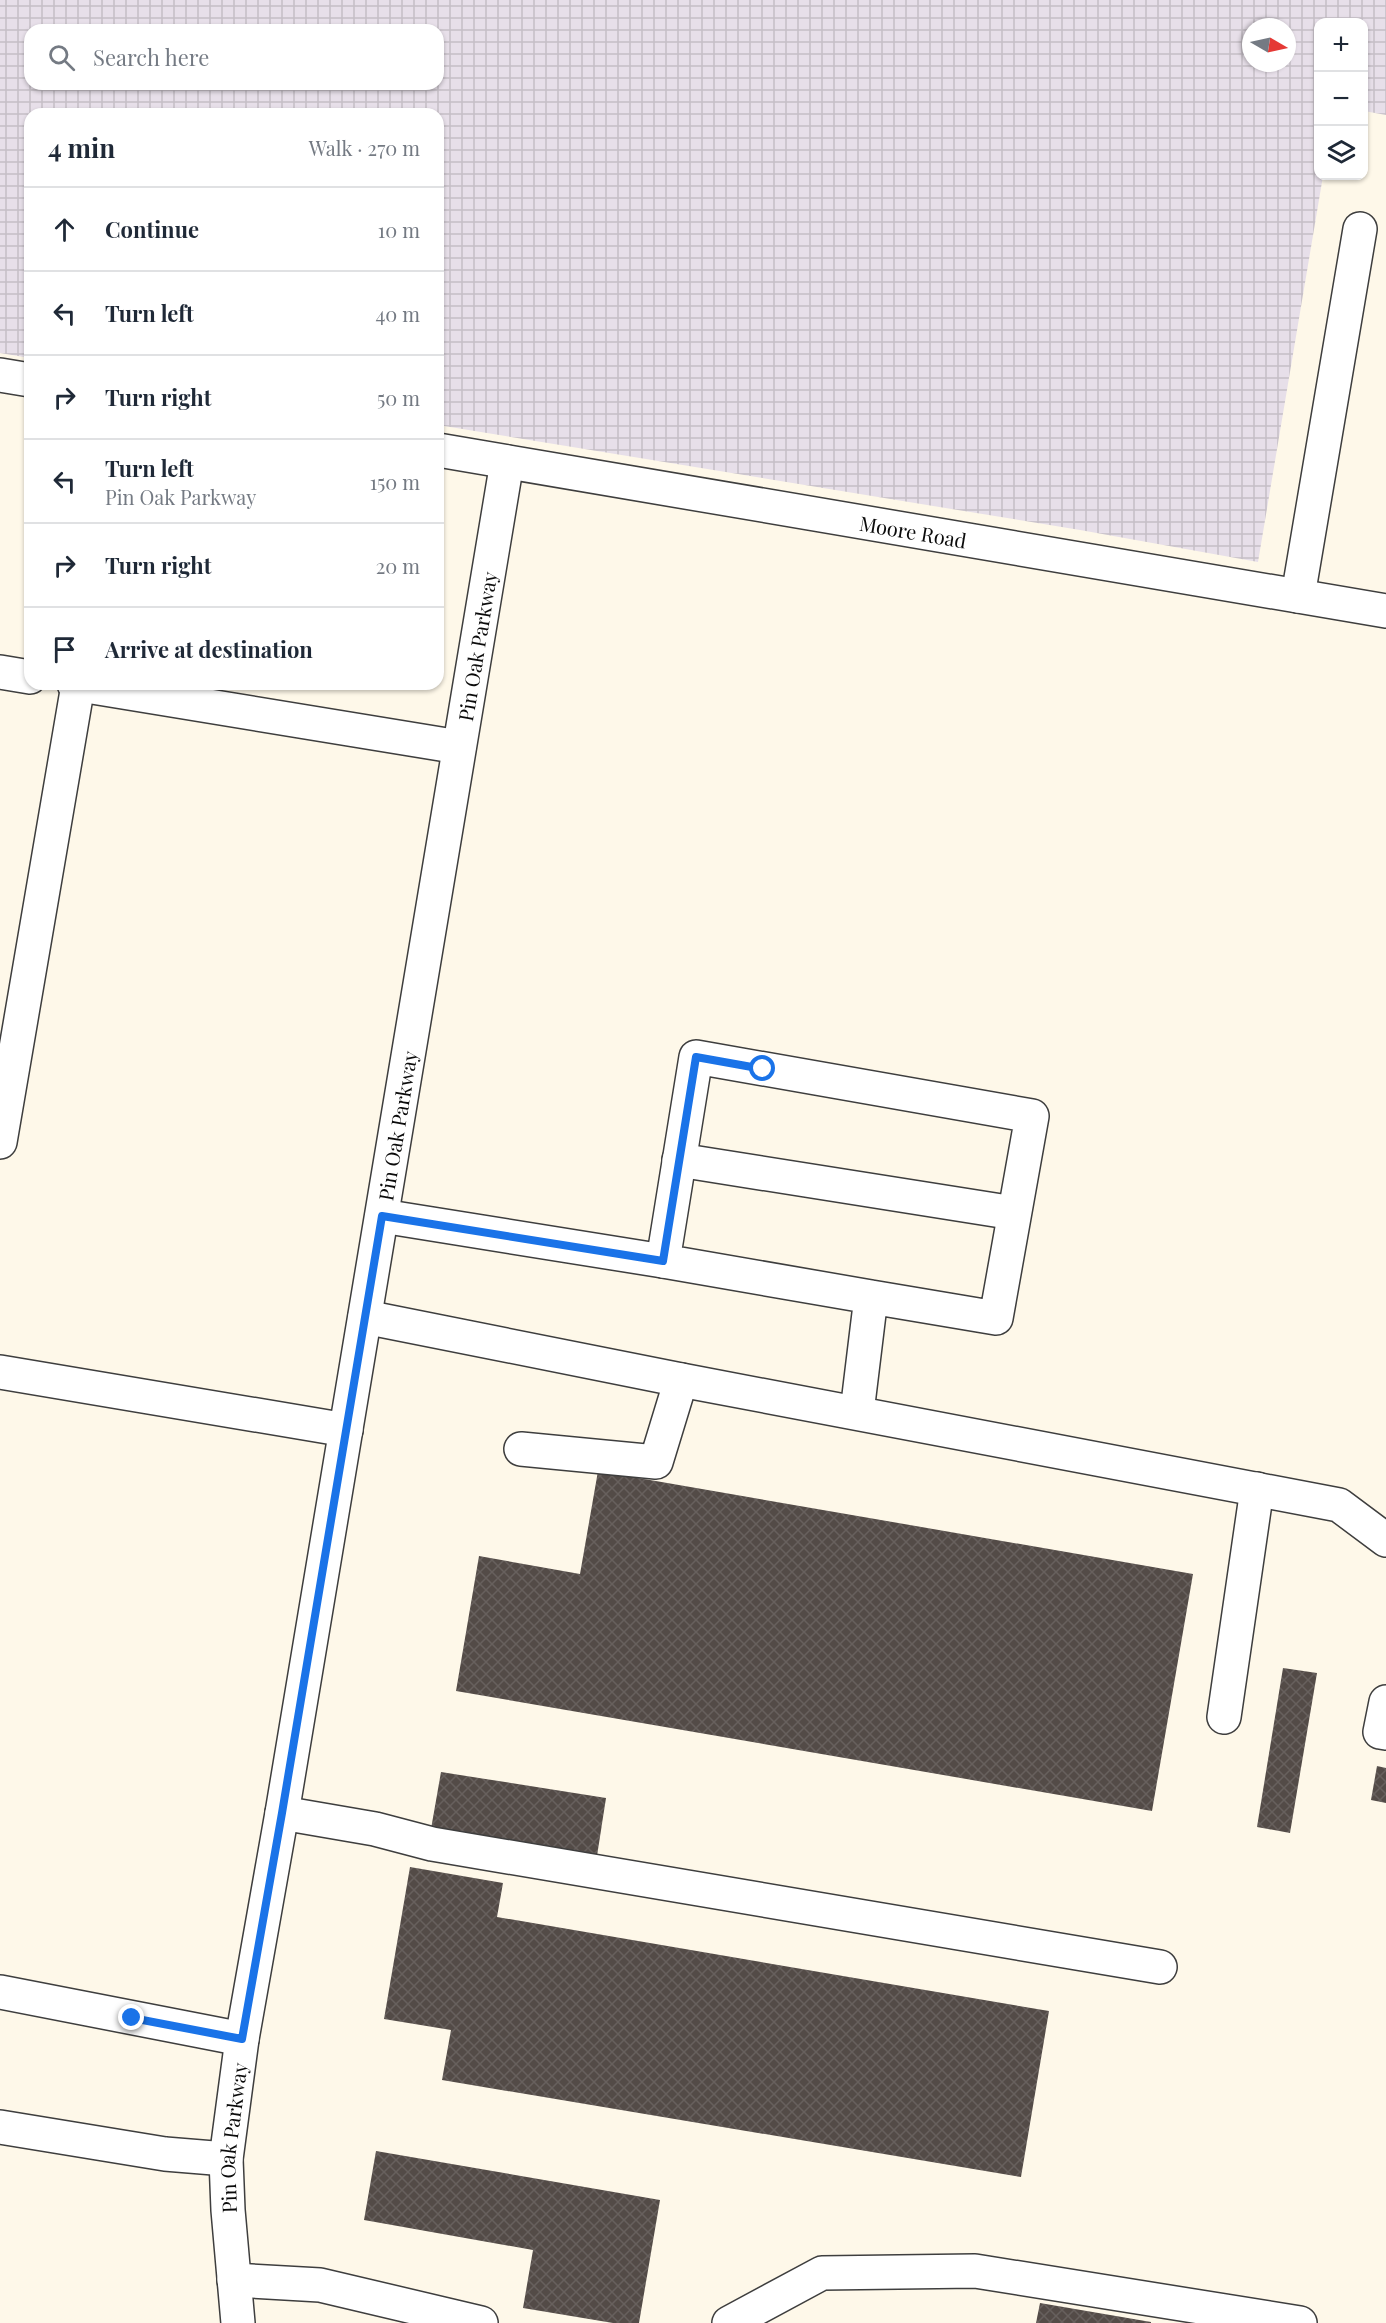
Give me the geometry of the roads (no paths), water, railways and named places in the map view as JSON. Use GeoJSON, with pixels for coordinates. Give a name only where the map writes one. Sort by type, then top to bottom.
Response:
{"type":"FeatureCollection","features":[{"type":"Feature","properties":{"kind":"street"},"geometry":{"type":"LineString","coordinates":[[1298,596],[1360,229]]}},
{"type":"Feature","properties":{"kind":"street"},"geometry":{"type":"LineString","coordinates":[[0,375],[24,379]]}},
{"type":"Feature","properties":{"kind":"street","name":"Moore Road"},"geometry":{"type":"LineString","coordinates":[[444,451],[1386,611]]}},
{"type":"Feature","properties":{"kind":"street","name":"Pin Oak Parkway"},"geometry":{"type":"LineString","coordinates":[[238,2323],[226,2159],[242,2039],[282,1813],[507,462]]}},
{"type":"Feature","properties":{"kind":"street"},"geometry":{"type":"LineString","coordinates":[[0,672],[24,676]]}},
{"type":"Feature","properties":{"kind":"street"},"geometry":{"type":"LineString","coordinates":[[0,1142],[75,690]]}},
{"type":"Feature","properties":{"kind":"street"},"geometry":{"type":"LineString","coordinates":[[112,690],[459,747]]}},
{"type":"Feature","properties":{"kind":"street"},"geometry":{"type":"LineString","coordinates":[[382,1216],[996,1318],[1032,1116],[696,1057],[663,1261]]}},
{"type":"Feature","properties":{"kind":"street"},"geometry":{"type":"LineString","coordinates":[[679,1160],[1014,1213]]}},
{"type":"Feature","properties":{"kind":"street"},"geometry":{"type":"LineString","coordinates":[[857,1412],[871,1297]]}},
{"type":"Feature","properties":{"kind":"street"},"geometry":{"type":"LineString","coordinates":[[365,1317],[681,1380],[1339,1505],[1386,1540]]}},
{"type":"Feature","properties":{"kind":"street"},"geometry":{"type":"LineString","coordinates":[[0,1372],[346,1430]]}},
{"type":"Feature","properties":{"kind":"street"},"geometry":{"type":"LineString","coordinates":[[521,1449],[656,1462],[681,1380]]}},
{"type":"Feature","properties":{"kind":"street"},"geometry":{"type":"LineString","coordinates":[[1224,1717],[1257,1490]]}},
{"type":"Feature","properties":{"kind":"street"},"geometry":{"type":"LineString","coordinates":[[1386,1702],[1380,1732],[1386,1733]]}},
{"type":"Feature","properties":{"kind":"street"},"geometry":{"type":"LineString","coordinates":[[282,1813],[375,1829],[432,1844],[1160,1967]]}},
{"type":"Feature","properties":{"kind":"street"},"geometry":{"type":"LineString","coordinates":[[0,1992],[242,2039]]}},
{"type":"Feature","properties":{"kind":"street"},"geometry":{"type":"LineString","coordinates":[[0,2127],[165,2154],[226,2159]]}},
{"type":"Feature","properties":{"kind":"street"},"geometry":{"type":"LineString","coordinates":[[729,2323],[822,2273],[975,2271],[1300,2323]]}},
{"type":"Feature","properties":{"kind":"street"},"geometry":{"type":"LineString","coordinates":[[234,2280],[320,2285],[481,2323]]}}]}
